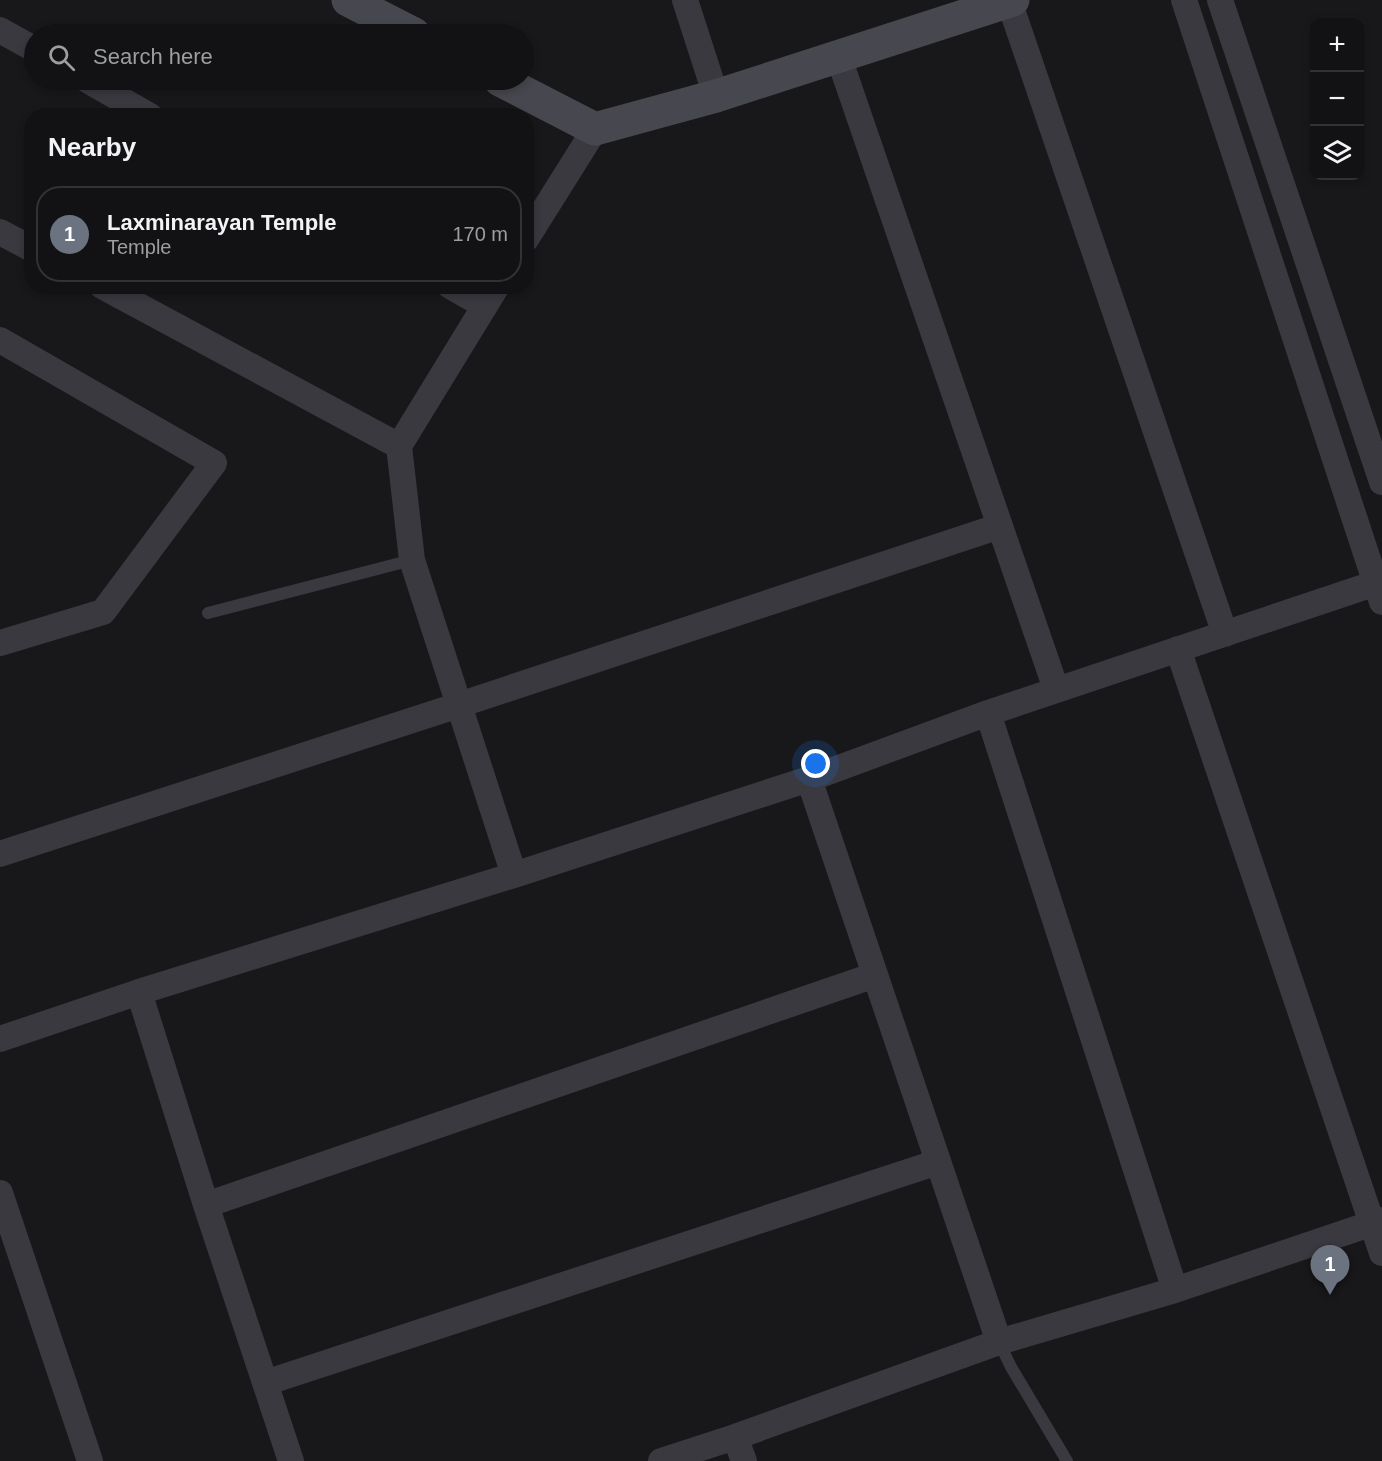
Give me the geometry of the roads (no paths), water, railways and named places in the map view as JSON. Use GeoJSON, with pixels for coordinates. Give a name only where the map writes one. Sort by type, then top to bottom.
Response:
{"type":"FeatureCollection","features":[{"type":"Feature","properties":{"kind":"street"},"geometry":{"type":"LineString","coordinates":[[348,0],[395,24]]}},
{"type":"Feature","properties":{"kind":"street"},"geometry":{"type":"LineString","coordinates":[[685,0],[716,96]]}},
{"type":"Feature","properties":{"kind":"street"},"geometry":{"type":"LineString","coordinates":[[0,1039],[139,992],[514,875],[809,779],[1056,689],[1178,649],[1380,589],[1185,0]]}},
{"type":"Feature","properties":{"kind":"street"},"geometry":{"type":"LineString","coordinates":[[1220,0],[1382,482]]}},
{"type":"Feature","properties":{"kind":"street"},"geometry":{"type":"LineString","coordinates":[[519,90],[595,129],[716,96],[1011,1],[1225,634]]}},
{"type":"Feature","properties":{"kind":"street"},"geometry":{"type":"LineString","coordinates":[[0,30],[24,43]]}},
{"type":"Feature","properties":{"kind":"street"},"geometry":{"type":"LineString","coordinates":[[838,55],[1056,689]]}},
{"type":"Feature","properties":{"kind":"street"},"geometry":{"type":"LineString","coordinates":[[104,90],[136,108]]}},
{"type":"Feature","properties":{"kind":"street"},"geometry":{"type":"LineString","coordinates":[[534,226],[595,129]]}},
{"type":"Feature","properties":{"kind":"street"},"geometry":{"type":"LineString","coordinates":[[0,232],[24,245]]}},
{"type":"Feature","properties":{"kind":"street"},"geometry":{"type":"LineString","coordinates":[[117,294],[399,446]]}},
{"type":"Feature","properties":{"kind":"street"},"geometry":{"type":"LineString","coordinates":[[491,296],[399,446],[412,560],[514,875]]}},
{"type":"Feature","properties":{"kind":"street"},"geometry":{"type":"LineString","coordinates":[[0,340],[214,463],[103,612],[0,643]]}},
{"type":"Feature","properties":{"kind":"street"},"geometry":{"type":"LineString","coordinates":[[0,854],[1000,526]]}},
{"type":"Feature","properties":{"kind":"street"},"geometry":{"type":"LineString","coordinates":[[1178,649],[1377,1222],[1382,1253]]}},
{"type":"Feature","properties":{"kind":"street"},"geometry":{"type":"LineString","coordinates":[[988,713],[1175,1290]]}},
{"type":"Feature","properties":{"kind":"street"},"geometry":{"type":"LineString","coordinates":[[809,779],[999,1342]]}},
{"type":"Feature","properties":{"kind":"street"},"geometry":{"type":"LineString","coordinates":[[206,1205],[875,975]]}},
{"type":"Feature","properties":{"kind":"street"},"geometry":{"type":"LineString","coordinates":[[139,992],[206,1205],[291,1461]]}},
{"type":"Feature","properties":{"kind":"street"},"geometry":{"type":"LineString","coordinates":[[265,1383],[938,1162]]}},
{"type":"Feature","properties":{"kind":"street"},"geometry":{"type":"LineString","coordinates":[[0,1193],[90,1461]]}},
{"type":"Feature","properties":{"kind":"street"},"geometry":{"type":"LineString","coordinates":[[661,1461],[735,1437],[999,1342],[1175,1290],[1377,1222]]}},
{"type":"Feature","properties":{"kind":"street"},"geometry":{"type":"LineString","coordinates":[[735,1437],[744,1461]]}},
{"type":"Feature","properties":{"kind":"lane"},"geometry":{"type":"LineString","coordinates":[[208,613],[412,560]]}},
{"type":"Feature","properties":{"kind":"lane"},"geometry":{"type":"LineString","coordinates":[[999,1342],[1011,1367],[1067,1461]]}},
{"type":"Feature","properties":{"kind":"place","name":"Laxminarayan Temple"},"geometry":{"type":"Point","coordinates":[1330,1295]}}]}
